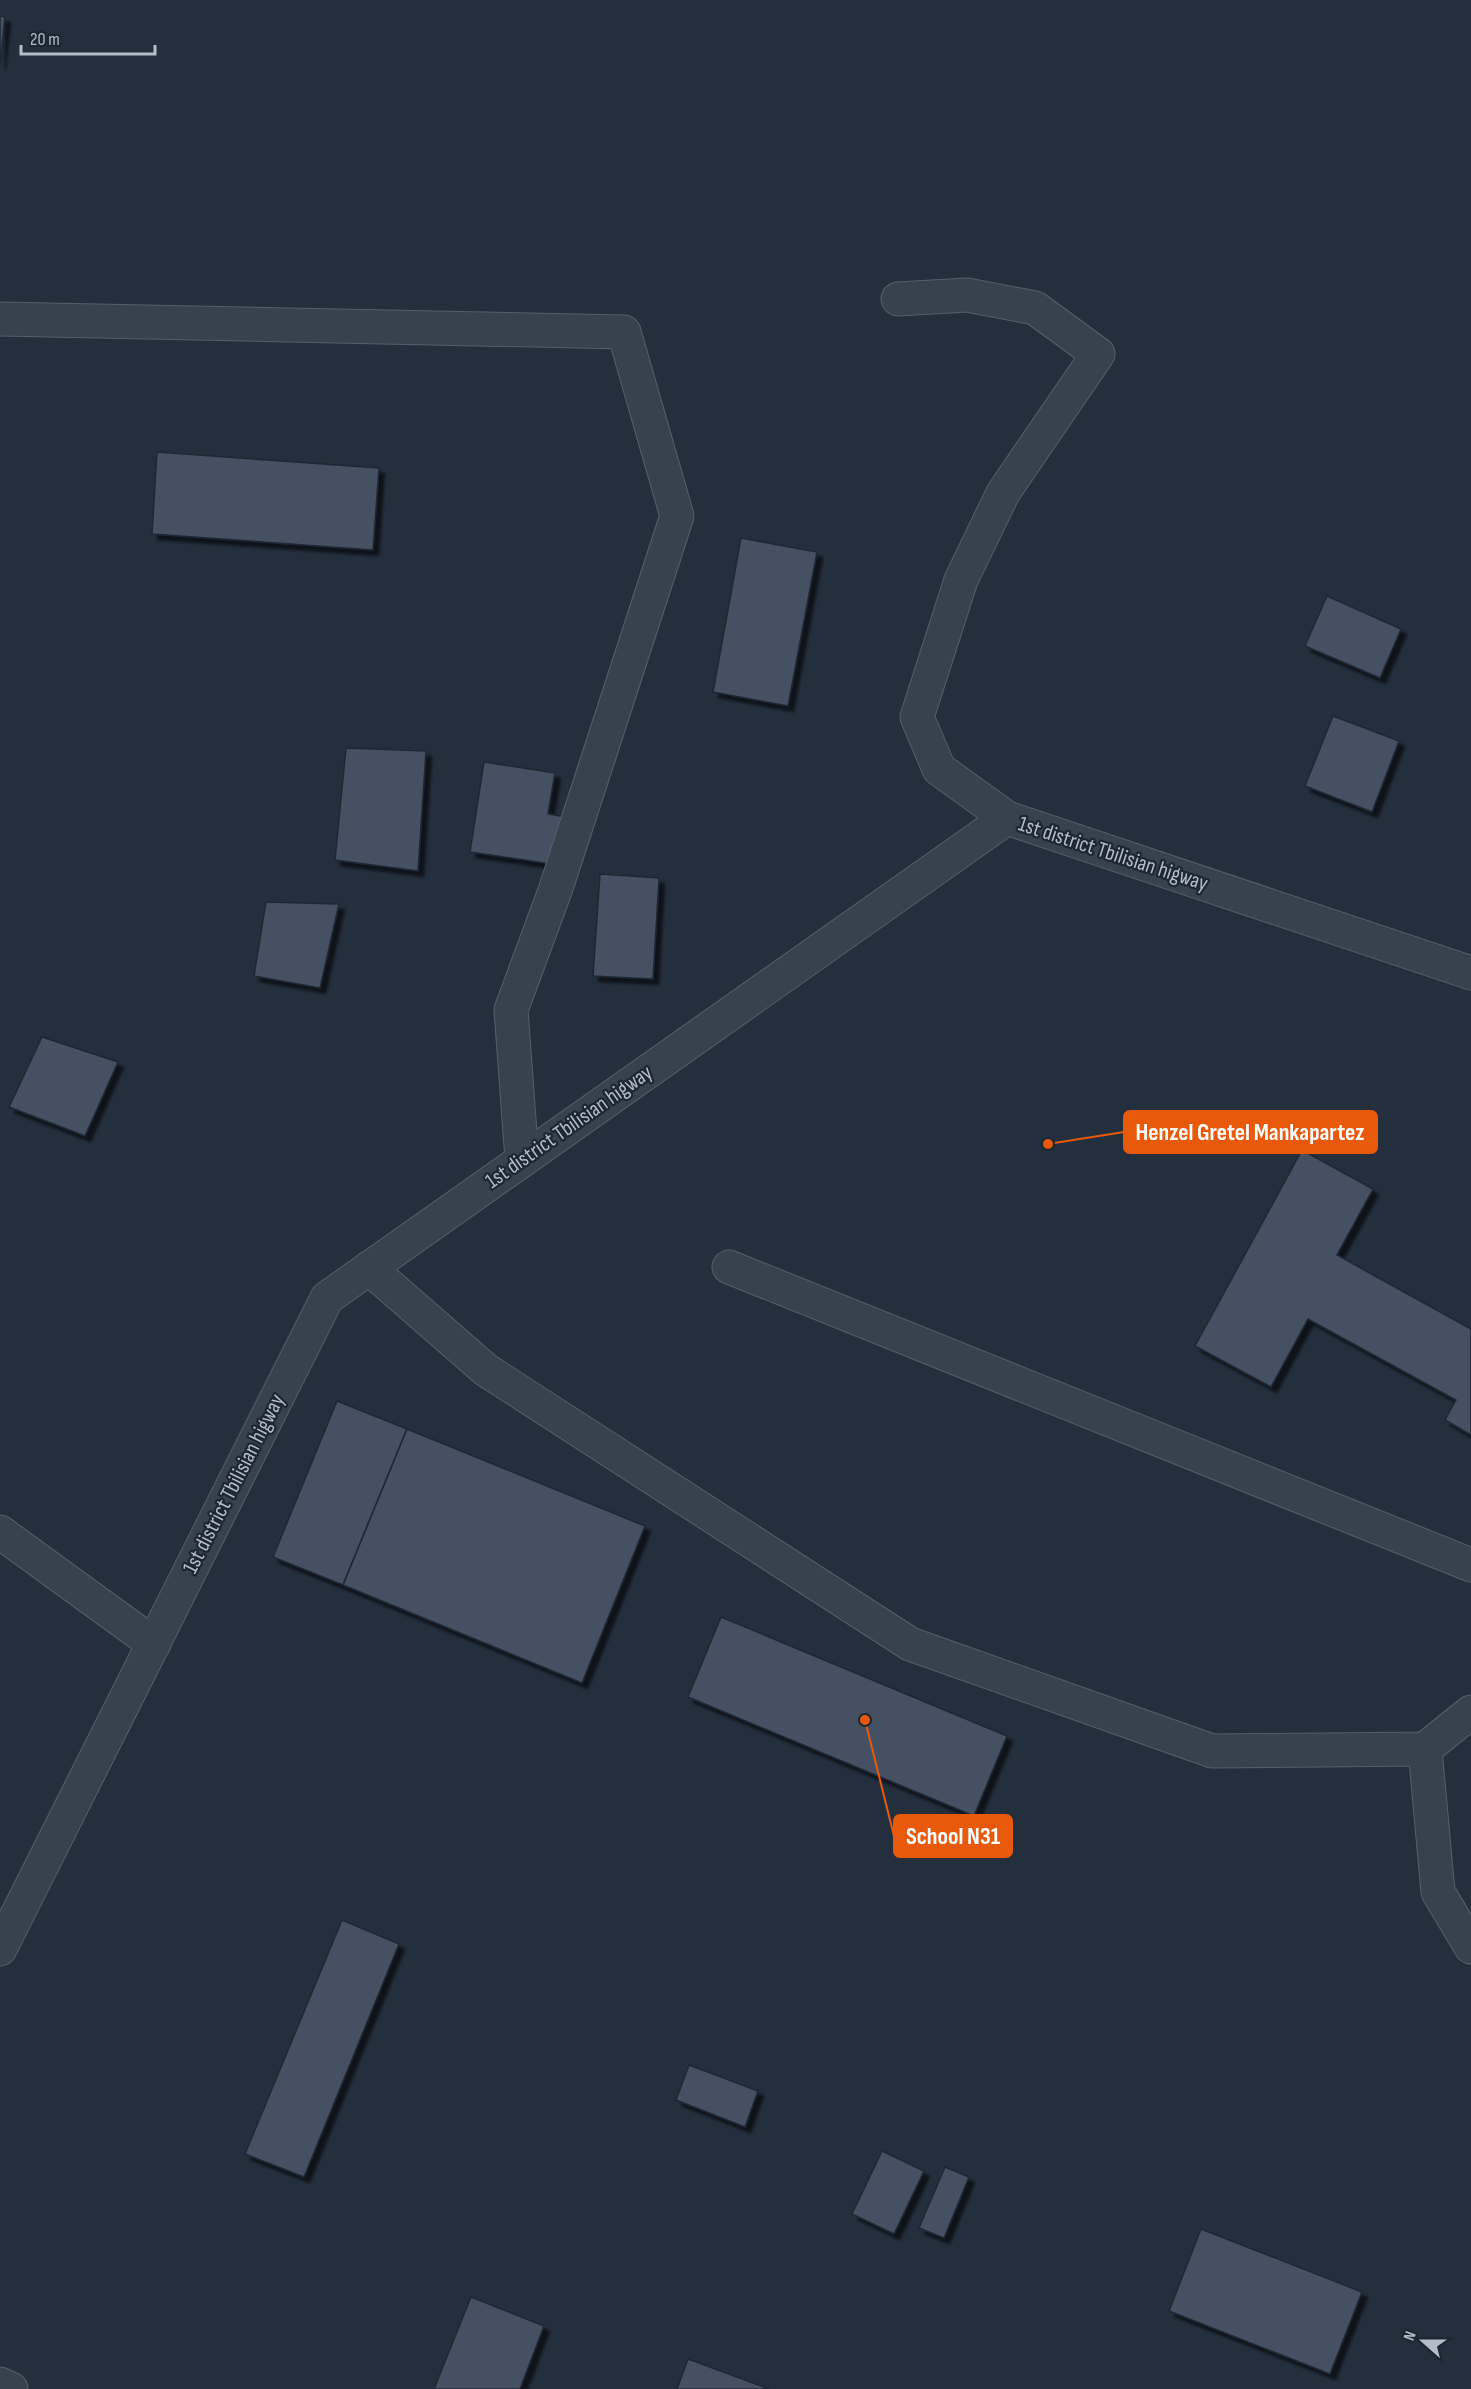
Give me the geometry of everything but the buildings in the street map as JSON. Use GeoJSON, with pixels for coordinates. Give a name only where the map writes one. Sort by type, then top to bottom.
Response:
{"type":"FeatureCollection","features":[{"type":"Feature","properties":{"kind":"street"},"geometry":{"type":"LineString","coordinates":[[898,299],[967,295],[1035,308],[1098,354],[1003,493],[961,580],[917,717],[939,769],[1007,818]]}},
{"type":"Feature","properties":{"kind":"street"},"geometry":{"type":"LineString","coordinates":[[0,319],[624,332],[677,516],[556,888],[511,1010],[522,1160]]}},
{"type":"Feature","properties":{"kind":"street","name":"1st district Tbilisian higway"},"geometry":{"type":"LineString","coordinates":[[0,1950],[327,1298],[1007,818],[1471,974]]}},
{"type":"Feature","properties":{"kind":"street"},"geometry":{"type":"LineString","coordinates":[[729,1267],[1471,1565]]}},
{"type":"Feature","properties":{"kind":"street"},"geometry":{"type":"LineString","coordinates":[[369,1268],[486,1370],[910,1644],[1212,1751],[1425,1749],[1471,1712]]}},
{"type":"Feature","properties":{"kind":"street"},"geometry":{"type":"LineString","coordinates":[[0,1532],[154,1644]]}},
{"type":"Feature","properties":{"kind":"street"},"geometry":{"type":"LineString","coordinates":[[1425,1749],[1438,1892],[1471,1947]]}},
{"type":"Feature","properties":{"kind":"street"},"geometry":{"type":"LineString","coordinates":[[0,2384],[11,2389]]}},
{"type":"Feature","properties":{"kind":"place","name":"Henzel Gretel Mankapartez"},"geometry":{"type":"Point","coordinates":[1048,1144]}},
{"type":"Feature","properties":{"kind":"place","name":"School N31"},"geometry":{"type":"Point","coordinates":[865,1720]}}]}
